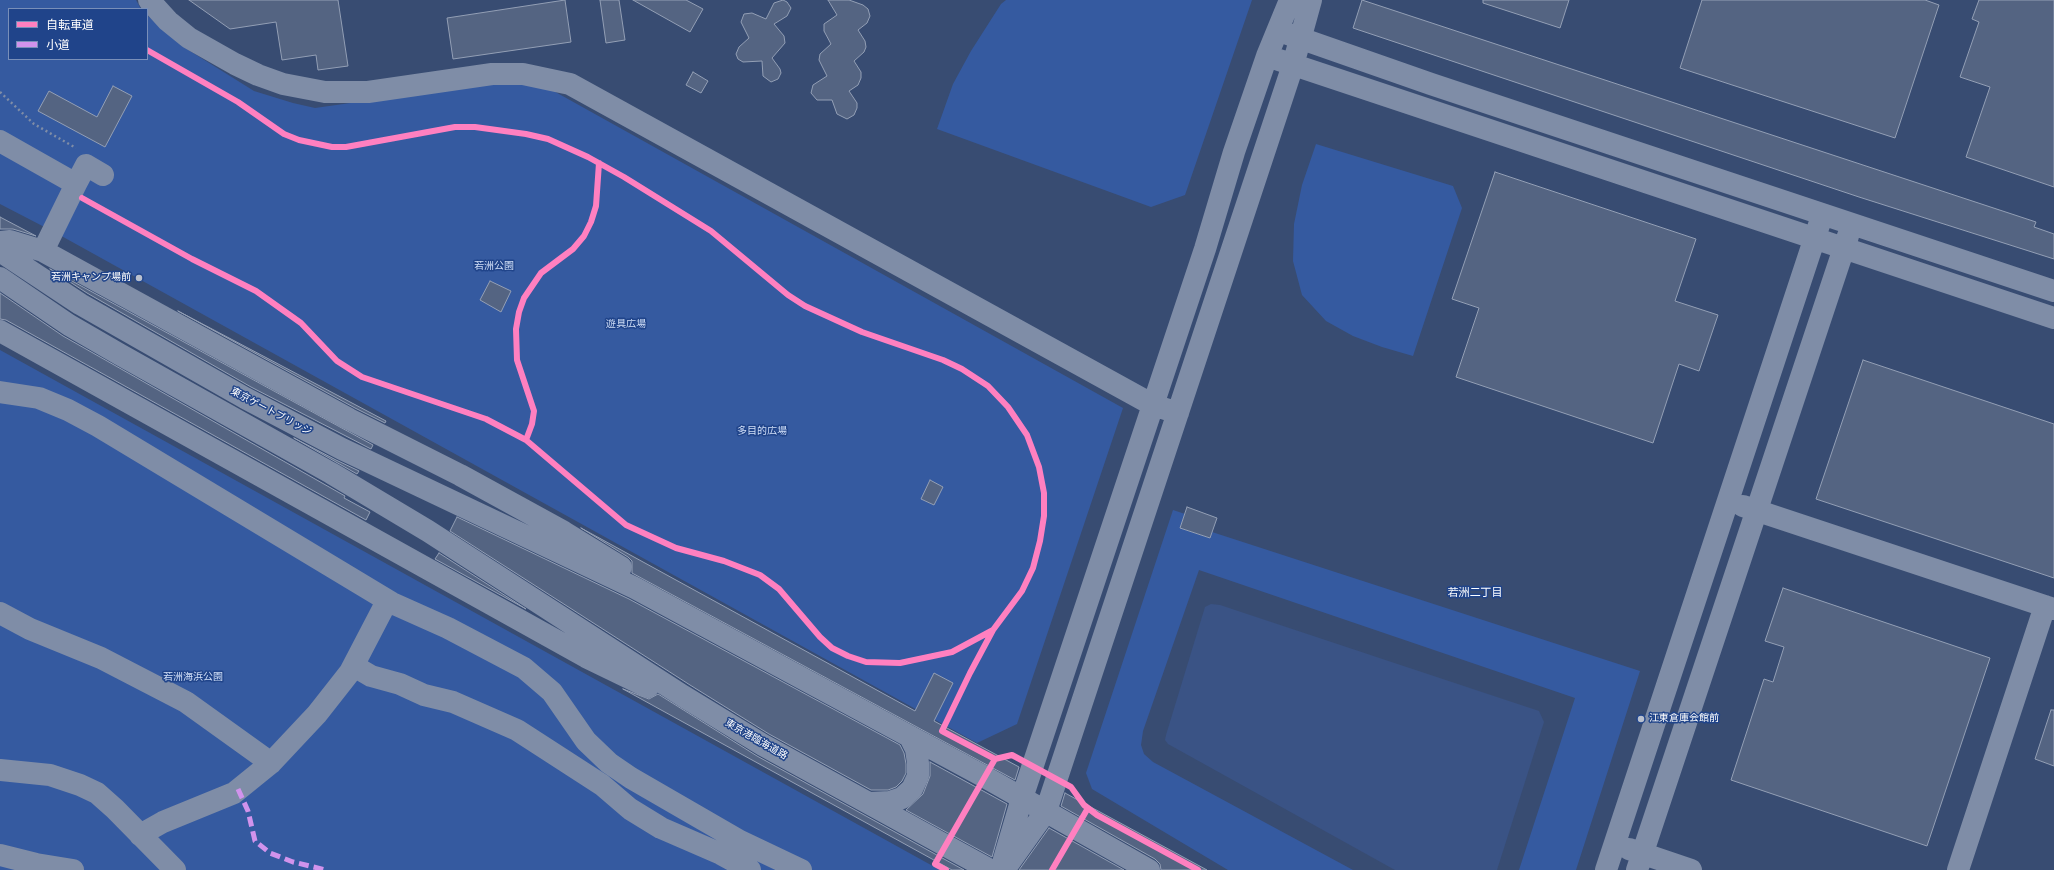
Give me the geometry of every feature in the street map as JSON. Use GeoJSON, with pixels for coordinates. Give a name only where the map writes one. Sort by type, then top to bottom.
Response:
{"type":"FeatureCollection","features":[{"type":"Feature","properties":{"kind":"street"},"geometry":{"type":"LineString","coordinates":[[149,0],[168,21],[189,38],[235,64],[258,75],[283,84],[325,92],[368,92],[492,74],[524,74],[570,84],[1153,405],[1178,413]]}},
{"type":"Feature","properties":{"kind":"street"},"geometry":{"type":"LineString","coordinates":[[1002,870],[1022,798],[1205,249],[1234,152],[1267,56],[1290,0]]}},
{"type":"Feature","properties":{"kind":"street"},"geometry":{"type":"LineString","coordinates":[[1002,870],[1046,811],[1294,65],[1311,0]]}},
{"type":"Feature","properties":{"kind":"street"},"geometry":{"type":"LineString","coordinates":[[1278,31],[1446,89],[2054,291]]}},
{"type":"Feature","properties":{"kind":"street"},"geometry":{"type":"LineString","coordinates":[[1267,56],[2054,318]]}},
{"type":"Feature","properties":{"kind":"street"},"geometry":{"type":"LineString","coordinates":[[0,141],[76,184]]}},
{"type":"Feature","properties":{"kind":"street"},"geometry":{"type":"LineString","coordinates":[[43,251],[86,165],[103,175]]}},
{"type":"Feature","properties":{"kind":"street"},"geometry":{"type":"LineString","coordinates":[[1606,870],[1823,214]]}},
{"type":"Feature","properties":{"kind":"street"},"geometry":{"type":"LineString","coordinates":[[1640,862],[1852,223]]}},
{"type":"Feature","properties":{"kind":"street"},"geometry":{"type":"LineString","coordinates":[[0,242],[10,241],[43,251],[342,415],[460,475],[557,528],[792,672],[1046,811],[1149,870]]}},
{"type":"Feature","properties":{"kind":"street","name":"東京ゲートブリッジ"},"geometry":{"type":"LineString","coordinates":[[0,251],[80,304],[245,398],[342,449],[649,595],[792,672]]}},
{"type":"Feature","properties":{"kind":"street","name":"東京港臨海道路"},"geometry":{"type":"LineString","coordinates":[[0,278],[76,328],[332,473],[428,531],[531,596],[683,696],[763,745],[990,870]]}},
{"type":"Feature","properties":{"kind":"street"},"geometry":{"type":"LineString","coordinates":[[0,331],[586,657],[763,745]]}},
{"type":"Feature","properties":{"kind":"street"},"geometry":{"type":"LineString","coordinates":[[0,392],[39,398],[68,410],[98,426],[387,601],[448,628],[524,668],[552,692],[586,741],[610,763],[631,778],[740,841],[801,870]]}},
{"type":"Feature","properties":{"kind":"street"},"geometry":{"type":"LineString","coordinates":[[1728,502],[2050,608],[1958,870]]}},
{"type":"Feature","properties":{"kind":"street"},"geometry":{"type":"LineString","coordinates":[[140,835],[163,822],[234,793],[271,763],[317,714],[354,666],[387,601]]}},
{"type":"Feature","properties":{"kind":"street"},"geometry":{"type":"LineString","coordinates":[[0,613],[30,628],[101,658],[186,702],[271,763]]}},
{"type":"Feature","properties":{"kind":"street"},"geometry":{"type":"LineString","coordinates":[[354,666],[371,676],[400,684],[424,695],[453,702],[517,730],[602,785],[636,813],[661,828],[721,854],[750,870]]}},
{"type":"Feature","properties":{"kind":"street"},"geometry":{"type":"LineString","coordinates":[[870,803],[890,802],[902,798],[912,789],[918,776],[918,763],[916,749],[910,737]]}},
{"type":"Feature","properties":{"kind":"street"},"geometry":{"type":"LineString","coordinates":[[0,770],[50,775],[80,785],[97,794],[115,808],[175,870]]}},
{"type":"Feature","properties":{"kind":"street"},"geometry":{"type":"LineString","coordinates":[[1614,844],[1640,862],[1691,870]]}},
{"type":"Feature","properties":{"kind":"street"},"geometry":{"type":"LineString","coordinates":[[0,855],[36,864],[73,870]]}},
{"type":"Feature","properties":{"kind":"path"},"geometry":{"type":"LineString","coordinates":[[0,92],[34,124],[77,148]]}},
{"type":"Feature","properties":{"kind":"green space","name":"若洲公園"},"geometry":{"type":"Polygon","coordinates":[[[0,0],[136,0],[140,8],[8,8],[8,60],[148,60],[148,16],[182,46],[254,91],[315,108],[492,83],[519,82],[550,89],[1123,408],[1017,724],[977,743],[56,233],[0,204],[0,0]]]}},
{"type":"Feature","properties":{"kind":"green space"},"geometry":{"type":"Polygon","coordinates":[[[1006,0],[1252,0],[1185,195],[1151,207],[937,129],[953,84],[971,51],[1001,4],[1006,0]]]}},
{"type":"Feature","properties":{"kind":"green space"},"geometry":{"type":"Polygon","coordinates":[[[1316,144],[1453,186],[1462,208],[1413,356],[1382,347],[1353,336],[1326,321],[1302,295],[1293,261],[1294,224],[1302,185],[1316,144]]]}},
{"type":"Feature","properties":{"kind":"green space","name":"若洲海浜公園"},"geometry":{"type":"Polygon","coordinates":[[[0,350],[940,870],[0,870],[0,350]]]}},
{"type":"Feature","properties":{"kind":"green space"},"geometry":{"type":"Polygon","coordinates":[[[1173,510],[1185,514],[1180,528],[1210,538],[1212,532],[1640,671],[1576,870],[1519,870],[1575,698],[1199,570],[1143,731],[1141,745],[1144,754],[1153,762],[1353,870],[1228,870],[1092,789],[1086,773],[1173,510]]]}},
{"type":"Feature","properties":{"kind":"shaded area"},"geometry":{"type":"Polygon","coordinates":[[[1211,604],[1220,605],[1539,711],[1544,722],[1497,870],[1395,870],[1168,744],[1165,740],[1166,735],[1205,607],[1211,604]]]}},
{"type":"Feature","properties":{"kind":"building"},"geometry":{"type":"Polygon","coordinates":[[[189,0],[338,0],[348,66],[318,70],[316,55],[282,60],[276,22],[230,29],[189,0]]]}},
{"type":"Feature","properties":{"kind":"building"},"geometry":{"type":"Polygon","coordinates":[[[565,0],[571,42],[453,59],[447,18],[565,0]]]}},
{"type":"Feature","properties":{"kind":"building"},"geometry":{"type":"Polygon","coordinates":[[[600,0],[619,0],[625,40],[606,43],[600,0]]]}},
{"type":"Feature","properties":{"kind":"building"},"geometry":{"type":"Polygon","coordinates":[[[633,0],[686,0],[703,9],[690,32],[633,0]]]}},
{"type":"Feature","properties":{"kind":"building"},"geometry":{"type":"Polygon","coordinates":[[[783,0],[787,2],[791,8],[787,16],[774,24],[784,36],[785,43],[772,58],[780,69],[781,73],[778,79],[771,82],[763,76],[762,61],[743,62],[738,59],[736,54],[739,47],[749,38],[741,22],[744,14],[752,13],[766,19],[774,3],[783,0]]]}},
{"type":"Feature","properties":{"kind":"building"},"geometry":{"type":"Polygon","coordinates":[[[828,0],[849,0],[863,5],[868,9],[870,16],[867,23],[858,30],[865,41],[866,47],[864,52],[854,61],[861,72],[861,78],[858,85],[849,91],[857,103],[857,108],[854,115],[847,119],[837,114],[832,100],[817,100],[811,93],[813,85],[827,76],[819,60],[820,54],[831,44],[824,31],[824,24],[837,15],[828,0]]]}},
{"type":"Feature","properties":{"kind":"building"},"geometry":{"type":"Polygon","coordinates":[[[1362,0],[2036,222],[2034,227],[2054,234],[2054,259],[1859,197],[1353,28],[1362,0]]]}},
{"type":"Feature","properties":{"kind":"building"},"geometry":{"type":"Polygon","coordinates":[[[1483,0],[1569,0],[1560,28],[1483,3],[1483,0]]]}},
{"type":"Feature","properties":{"kind":"building"},"geometry":{"type":"Polygon","coordinates":[[[1702,0],[1925,0],[1939,5],[1895,138],[1680,68],[1702,0]]]}},
{"type":"Feature","properties":{"kind":"building"},"geometry":{"type":"Polygon","coordinates":[[[1979,0],[2054,0],[2054,187],[1966,157],[1990,87],[1960,77],[1979,22],[1972,19],[1979,0]]]}},
{"type":"Feature","properties":{"kind":"building"},"geometry":{"type":"Polygon","coordinates":[[[693,72],[708,81],[701,93],[686,85],[693,72]]]}},
{"type":"Feature","properties":{"kind":"building"},"geometry":{"type":"Polygon","coordinates":[[[113,86],[132,96],[105,147],[38,111],[49,91],[97,117],[113,86]]]}},
{"type":"Feature","properties":{"kind":"building"},"geometry":{"type":"Polygon","coordinates":[[[1495,172],[1696,239],[1675,301],[1718,315],[1699,371],[1679,364],[1653,443],[1456,377],[1479,308],[1452,299],[1495,172]]]}},
{"type":"Feature","properties":{"kind":"building"},"geometry":{"type":"Polygon","coordinates":[[[0,217],[36,236],[13,229],[0,229],[0,217]]]}},
{"type":"Feature","properties":{"kind":"building"},"geometry":{"type":"Polygon","coordinates":[[[50,269],[373,445],[371,449],[251,387],[87,293],[50,269]]]}},
{"type":"Feature","properties":{"kind":"building"},"geometry":{"type":"Polygon","coordinates":[[[490,281],[511,291],[501,312],[480,300],[490,281]]]}},
{"type":"Feature","properties":{"kind":"building"},"geometry":{"type":"Polygon","coordinates":[[[0,293],[63,336],[345,496],[344,498],[370,512],[366,520],[6,320],[0,319],[0,293]]]}},
{"type":"Feature","properties":{"kind":"building"},"geometry":{"type":"Polygon","coordinates":[[[178,311],[386,421],[385,423],[355,408],[178,311]]]}},
{"type":"Feature","properties":{"kind":"building"},"geometry":{"type":"Polygon","coordinates":[[[1863,360],[2054,424],[2054,578],[1816,499],[1863,360]]]}},
{"type":"Feature","properties":{"kind":"building"},"geometry":{"type":"Polygon","coordinates":[[[294,438],[336,460],[359,471],[357,474],[294,438]]]}},
{"type":"Feature","properties":{"kind":"building"},"geometry":{"type":"Polygon","coordinates":[[[930,480],[943,487],[934,505],[921,499],[930,480]]]}},
{"type":"Feature","properties":{"kind":"building"},"geometry":{"type":"Polygon","coordinates":[[[1187,507],[1217,518],[1210,538],[1180,528],[1187,507]]]}},
{"type":"Feature","properties":{"kind":"building"},"geometry":{"type":"Polygon","coordinates":[[[457,517],[629,599],[900,745],[904,753],[906,764],[906,773],[902,781],[896,787],[888,790],[871,790],[769,734],[450,531],[457,517]]]}},
{"type":"Feature","properties":{"kind":"building"},"geometry":{"type":"Polygon","coordinates":[[[581,528],[915,711],[934,673],[953,683],[934,721],[1019,767],[1015,780],[632,573],[632,561],[628,557],[581,528]]]}},
{"type":"Feature","properties":{"kind":"building"},"geometry":{"type":"Polygon","coordinates":[[[439,553],[526,609],[435,559],[439,553]]]}},
{"type":"Feature","properties":{"kind":"building"},"geometry":{"type":"Polygon","coordinates":[[[1783,588],[1990,658],[1927,846],[1731,780],[1764,679],[1773,682],[1784,647],[1765,641],[1783,588]]]}},
{"type":"Feature","properties":{"kind":"building"},"geometry":{"type":"Polygon","coordinates":[[[623,689],[649,699],[658,694],[757,756],[964,870],[952,870],[623,689]]]}},
{"type":"Feature","properties":{"kind":"building"},"geometry":{"type":"Polygon","coordinates":[[[2051,710],[2054,710],[2054,766],[2035,759],[2051,710]]]}},
{"type":"Feature","properties":{"kind":"building"},"geometry":{"type":"Polygon","coordinates":[[[930,762],[1007,804],[992,857],[906,810],[923,794],[930,776],[930,762]]]}},
{"type":"Feature","properties":{"kind":"building"},"geometry":{"type":"Polygon","coordinates":[[[1065,793],[1207,870],[1161,870],[1160,864],[1155,859],[1061,806],[1065,793]]]}},
{"type":"Feature","properties":{"kind":"building"},"geometry":{"type":"Polygon","coordinates":[[[1049,828],[1124,870],[1019,870],[1049,828]]]}},
{"type":"Feature","properties":{"kind":"marked path"},"geometry":{"type":"LineString","coordinates":[[238,789],[248,811],[255,841],[270,853],[293,862],[326,870]]}},
{"type":"Feature","properties":{"kind":"cycle path"},"geometry":{"type":"LineString","coordinates":[[148,51],[238,102],[284,134],[299,140],[332,147],[346,147],[455,127],[475,127],[526,134],[548,139],[588,157],[624,177],[711,231],[788,295],[805,306],[862,332],[943,360],[962,369],[988,386],[1008,407],[1027,435],[1039,467],[1044,493],[1044,516],[1040,541],[1033,568],[1022,591],[993,630],[942,731],[995,759],[1012,755],[1071,787],[1084,805],[1097,815],[1198,870]]}},
{"type":"Feature","properties":{"kind":"cycle path"},"geometry":{"type":"LineString","coordinates":[[599,163],[596,206],[591,222],[584,236],[573,249],[541,273],[524,298],[519,312],[516,329],[517,360],[534,411],[532,424],[526,440],[626,525],[676,548],[724,561],[760,575],[779,589],[820,637],[832,648],[848,656],[866,662],[900,663],[952,652],[993,630]]}},
{"type":"Feature","properties":{"kind":"cycle path"},"geometry":{"type":"LineString","coordinates":[[82,198],[192,259],[256,291],[301,323],[337,361],[362,377],[486,419],[526,440]]}},
{"type":"Feature","properties":{"kind":"cycle path"},"geometry":{"type":"LineString","coordinates":[[946,870],[935,864],[995,759]]}},
{"type":"Feature","properties":{"kind":"cycle path"},"geometry":{"type":"LineString","coordinates":[[1052,870],[1088,808]]}},
{"type":"Feature","properties":{"kind":"place","name":"若洲キャンプ場前"},"geometry":{"type":"Point","coordinates":[139,278]}},
{"type":"Feature","properties":{"kind":"place","name":"江東倉庫会館前"},"geometry":{"type":"Point","coordinates":[1641,719]}},
{"type":"Feature","properties":{"kind":"district","name":"若洲二丁目"},"geometry":{"type":"Point","coordinates":[1475,593]}},
{"type":"Feature","properties":{"kind":"park label","name":"遊具広場"},"geometry":{"type":"Point","coordinates":[626,325]}},
{"type":"Feature","properties":{"kind":"park label","name":"多目的広場"},"geometry":{"type":"Point","coordinates":[762,432]}}]}
